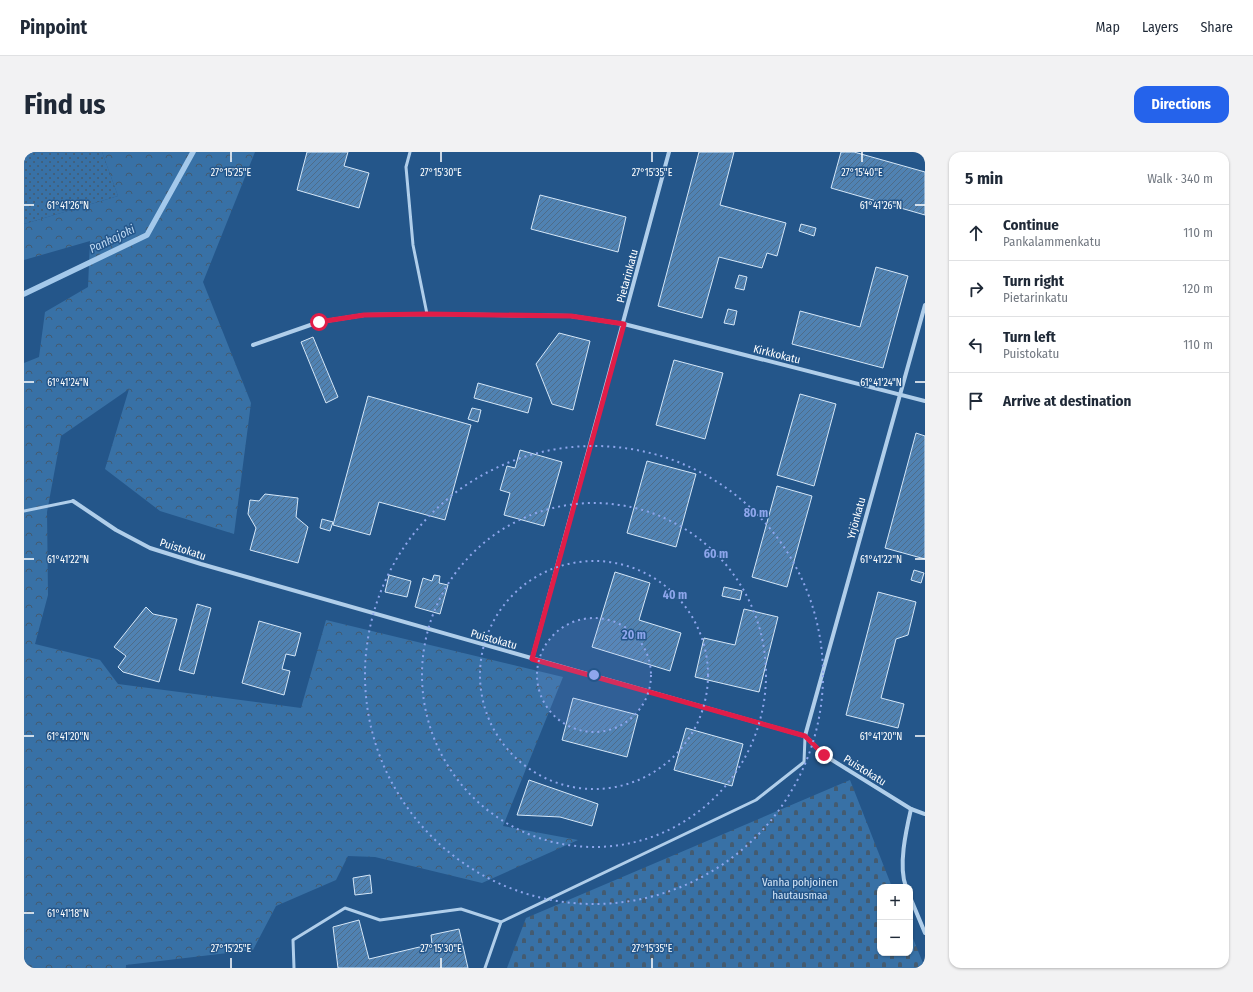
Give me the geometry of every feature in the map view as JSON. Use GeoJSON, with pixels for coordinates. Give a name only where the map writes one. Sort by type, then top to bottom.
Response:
{"type":"FeatureCollection","features":[{"type":"Feature","properties":{"kind":"street","name":"Pietarinkatu"},"geometry":{"type":"LineString","coordinates":[[532,659],[624,324],[669,152]]}},
{"type":"Feature","properties":{"kind":"street","name":"Yrjönkatu"},"geometry":{"type":"LineString","coordinates":[[805,736],[925,305]]}},
{"type":"Feature","properties":{"kind":"street","name":"Kirkkokatu"},"geometry":{"type":"LineString","coordinates":[[253,346],[319,322],[364,315],[427,314],[571,316],[624,324],[925,401]]}},
{"type":"Feature","properties":{"kind":"street","name":"Puistokatu"},"geometry":{"type":"LineString","coordinates":[[73,501],[116,530],[150,548],[201,564],[805,736],[824,755],[911,809],[925,814]]}},
{"type":"Feature","properties":{"kind":"street"},"geometry":{"type":"LineString","coordinates":[[905,884],[903,880],[905,838],[911,809]]}},
{"type":"Feature","properties":{"kind":"street"},"geometry":{"type":"LineString","coordinates":[[913,903],[925,933]]}},
{"type":"Feature","properties":{"kind":"lane"},"geometry":{"type":"LineString","coordinates":[[410,152],[406,167],[413,246],[427,314]]}},
{"type":"Feature","properties":{"kind":"lane"},"geometry":{"type":"LineString","coordinates":[[24,511],[73,501]]}},
{"type":"Feature","properties":{"kind":"lane"},"geometry":{"type":"LineString","coordinates":[[294,968],[294,940],[345,908],[380,920],[462,909],[501,922],[756,800],[804,762],[805,736]]}},
{"type":"Feature","properties":{"kind":"lane"},"geometry":{"type":"LineString","coordinates":[[485,968],[501,922]]}},
{"type":"Feature","properties":{"kind":"green space"},"geometry":{"type":"Polygon","coordinates":[[[24,152],[102,152],[118,196],[24,224],[24,152]]]}},
{"type":"Feature","properties":{"kind":"green space"},"geometry":{"type":"Polygon","coordinates":[[[102,152],[255,152],[203,282],[251,403],[234,534],[160,511],[105,469],[129,389],[61,436],[47,512],[48,595],[35,644],[100,660],[118,684],[301,708],[326,620],[563,677],[503,826],[578,840],[482,883],[375,857],[348,856],[336,880],[276,906],[253,950],[126,965],[126,968],[24,968],[24,363],[39,357],[45,312],[88,287],[90,241],[24,260],[24,224],[118,196],[102,152]]]}},
{"type":"Feature","properties":{"kind":"green space","name":"Vanha pohjoinen hautausmaa"},"geometry":{"type":"Polygon","coordinates":[[[850,780],[891,884],[877,884],[877,956],[913,956],[913,938],[925,968],[507,968],[526,918],[850,780]]]}},
{"type":"Feature","properties":{"kind":"building"},"geometry":{"type":"Polygon","coordinates":[[[307,152],[348,152],[344,166],[369,173],[359,208],[297,190],[307,152]]]}},
{"type":"Feature","properties":{"kind":"building"},"geometry":{"type":"Polygon","coordinates":[[[699,152],[734,152],[720,205],[786,223],[777,256],[767,253],[762,268],[719,257],[702,318],[658,306],[699,152]]]}},
{"type":"Feature","properties":{"kind":"building"},"geometry":{"type":"Polygon","coordinates":[[[841,152],[854,152],[925,172],[925,215],[831,188],[841,152]]]}},
{"type":"Feature","properties":{"kind":"building"},"geometry":{"type":"Polygon","coordinates":[[[540,195],[626,217],[618,252],[531,229],[540,195]]]}},
{"type":"Feature","properties":{"kind":"building"},"geometry":{"type":"Polygon","coordinates":[[[801,224],[816,228],[814,236],[799,231],[801,224]]]}},
{"type":"Feature","properties":{"kind":"building"},"geometry":{"type":"Polygon","coordinates":[[[876,267],[908,276],[883,368],[792,344],[800,311],[860,327],[876,267]]]}},
{"type":"Feature","properties":{"kind":"building"},"geometry":{"type":"Polygon","coordinates":[[[739,275],[747,277],[744,290],[735,288],[739,275]]]}},
{"type":"Feature","properties":{"kind":"building"},"geometry":{"type":"Polygon","coordinates":[[[728,309],[737,311],[734,325],[724,323],[728,309]]]}},
{"type":"Feature","properties":{"kind":"building"},"geometry":{"type":"Polygon","coordinates":[[[559,333],[590,341],[573,410],[552,404],[536,364],[559,333]]]}},
{"type":"Feature","properties":{"kind":"building"},"geometry":{"type":"Polygon","coordinates":[[[313,337],[338,397],[326,403],[301,342],[313,337]]]}},
{"type":"Feature","properties":{"kind":"building"},"geometry":{"type":"Polygon","coordinates":[[[674,360],[723,373],[705,439],[656,425],[674,360]]]}},
{"type":"Feature","properties":{"kind":"building"},"geometry":{"type":"Polygon","coordinates":[[[478,383],[532,398],[528,413],[474,398],[478,383]]]}},
{"type":"Feature","properties":{"kind":"building"},"geometry":{"type":"Polygon","coordinates":[[[800,394],[836,404],[814,486],[777,475],[800,394]]]}},
{"type":"Feature","properties":{"kind":"building"},"geometry":{"type":"Polygon","coordinates":[[[368,396],[471,425],[445,520],[379,502],[370,535],[333,525],[368,396]]]}},
{"type":"Feature","properties":{"kind":"building"},"geometry":{"type":"Polygon","coordinates":[[[472,408],[481,410],[478,422],[468,419],[472,408]]]}},
{"type":"Feature","properties":{"kind":"building"},"geometry":{"type":"Polygon","coordinates":[[[916,433],[925,436],[925,559],[885,548],[916,433]]]}},
{"type":"Feature","properties":{"kind":"building"},"geometry":{"type":"Polygon","coordinates":[[[520,450],[562,462],[544,526],[504,515],[510,493],[500,490],[507,466],[515,468],[520,450]]]}},
{"type":"Feature","properties":{"kind":"building"},"geometry":{"type":"Polygon","coordinates":[[[647,461],[696,474],[676,547],[627,533],[647,461]]]}},
{"type":"Feature","properties":{"kind":"building"},"geometry":{"type":"Polygon","coordinates":[[[777,486],[812,496],[787,587],[752,577],[777,486]]]}},
{"type":"Feature","properties":{"kind":"building"},"geometry":{"type":"Polygon","coordinates":[[[265,494],[298,498],[296,517],[308,527],[298,563],[250,550],[256,528],[248,514],[250,500],[259,501],[265,494]]]}},
{"type":"Feature","properties":{"kind":"building"},"geometry":{"type":"Polygon","coordinates":[[[322,519],[333,522],[330,531],[320,528],[322,519]]]}},
{"type":"Feature","properties":{"kind":"building"},"geometry":{"type":"Polygon","coordinates":[[[914,570],[924,573],[921,583],[911,580],[914,570]]]}},
{"type":"Feature","properties":{"kind":"building"},"geometry":{"type":"Polygon","coordinates":[[[615,572],[650,583],[639,620],[681,633],[670,671],[592,647],[615,572]]]}},
{"type":"Feature","properties":{"kind":"building"},"geometry":{"type":"Polygon","coordinates":[[[389,575],[411,581],[407,597],[385,592],[389,575]]]}},
{"type":"Feature","properties":{"kind":"building"},"geometry":{"type":"Polygon","coordinates":[[[434,575],[440,576],[439,583],[448,585],[440,614],[415,607],[423,578],[432,581],[434,575]]]}},
{"type":"Feature","properties":{"kind":"building"},"geometry":{"type":"Polygon","coordinates":[[[724,587],[742,591],[740,600],[722,596],[724,587]]]}},
{"type":"Feature","properties":{"kind":"building"},"geometry":{"type":"Polygon","coordinates":[[[878,592],[916,602],[908,635],[896,639],[881,698],[904,704],[898,728],[846,715],[878,592]]]}},
{"type":"Feature","properties":{"kind":"building"},"geometry":{"type":"Polygon","coordinates":[[[197,604],[211,608],[194,674],[179,670],[197,604]]]}},
{"type":"Feature","properties":{"kind":"building"},"geometry":{"type":"Polygon","coordinates":[[[146,607],[153,614],[177,619],[159,682],[123,672],[118,667],[126,656],[114,647],[146,607]]]}},
{"type":"Feature","properties":{"kind":"building"},"geometry":{"type":"Polygon","coordinates":[[[744,609],[778,617],[759,692],[695,677],[704,638],[735,645],[744,609]]]}},
{"type":"Feature","properties":{"kind":"building"},"geometry":{"type":"Polygon","coordinates":[[[259,621],[301,633],[295,656],[286,654],[282,669],[290,671],[284,695],[242,683],[259,621]]]}},
{"type":"Feature","properties":{"kind":"building"},"geometry":{"type":"Polygon","coordinates":[[[573,698],[638,715],[627,757],[562,740],[573,698]]]}},
{"type":"Feature","properties":{"kind":"building"},"geometry":{"type":"Polygon","coordinates":[[[686,728],[743,744],[732,786],[674,770],[686,728]]]}},
{"type":"Feature","properties":{"kind":"building"},"geometry":{"type":"Polygon","coordinates":[[[529,780],[598,804],[592,826],[560,817],[517,815],[529,780]]]}},
{"type":"Feature","properties":{"kind":"building"},"geometry":{"type":"Polygon","coordinates":[[[370,875],[372,893],[355,895],[353,878],[370,875]]]}},
{"type":"Feature","properties":{"kind":"building"},"geometry":{"type":"Polygon","coordinates":[[[359,920],[369,959],[432,944],[431,935],[459,929],[468,968],[338,968],[333,927],[359,920]]]}},
{"type":"Feature","properties":{"kind":"waterway","name":"Pankajoki"},"geometry":{"type":"LineString","coordinates":[[24,294],[147,235],[193,152]]}},
{"type":"Feature","properties":{"kind":"route"},"geometry":{"type":"LineString","coordinates":[[319,322],[364,315],[427,314],[571,316],[624,324],[532,659],[805,736],[824,755]]}}]}
